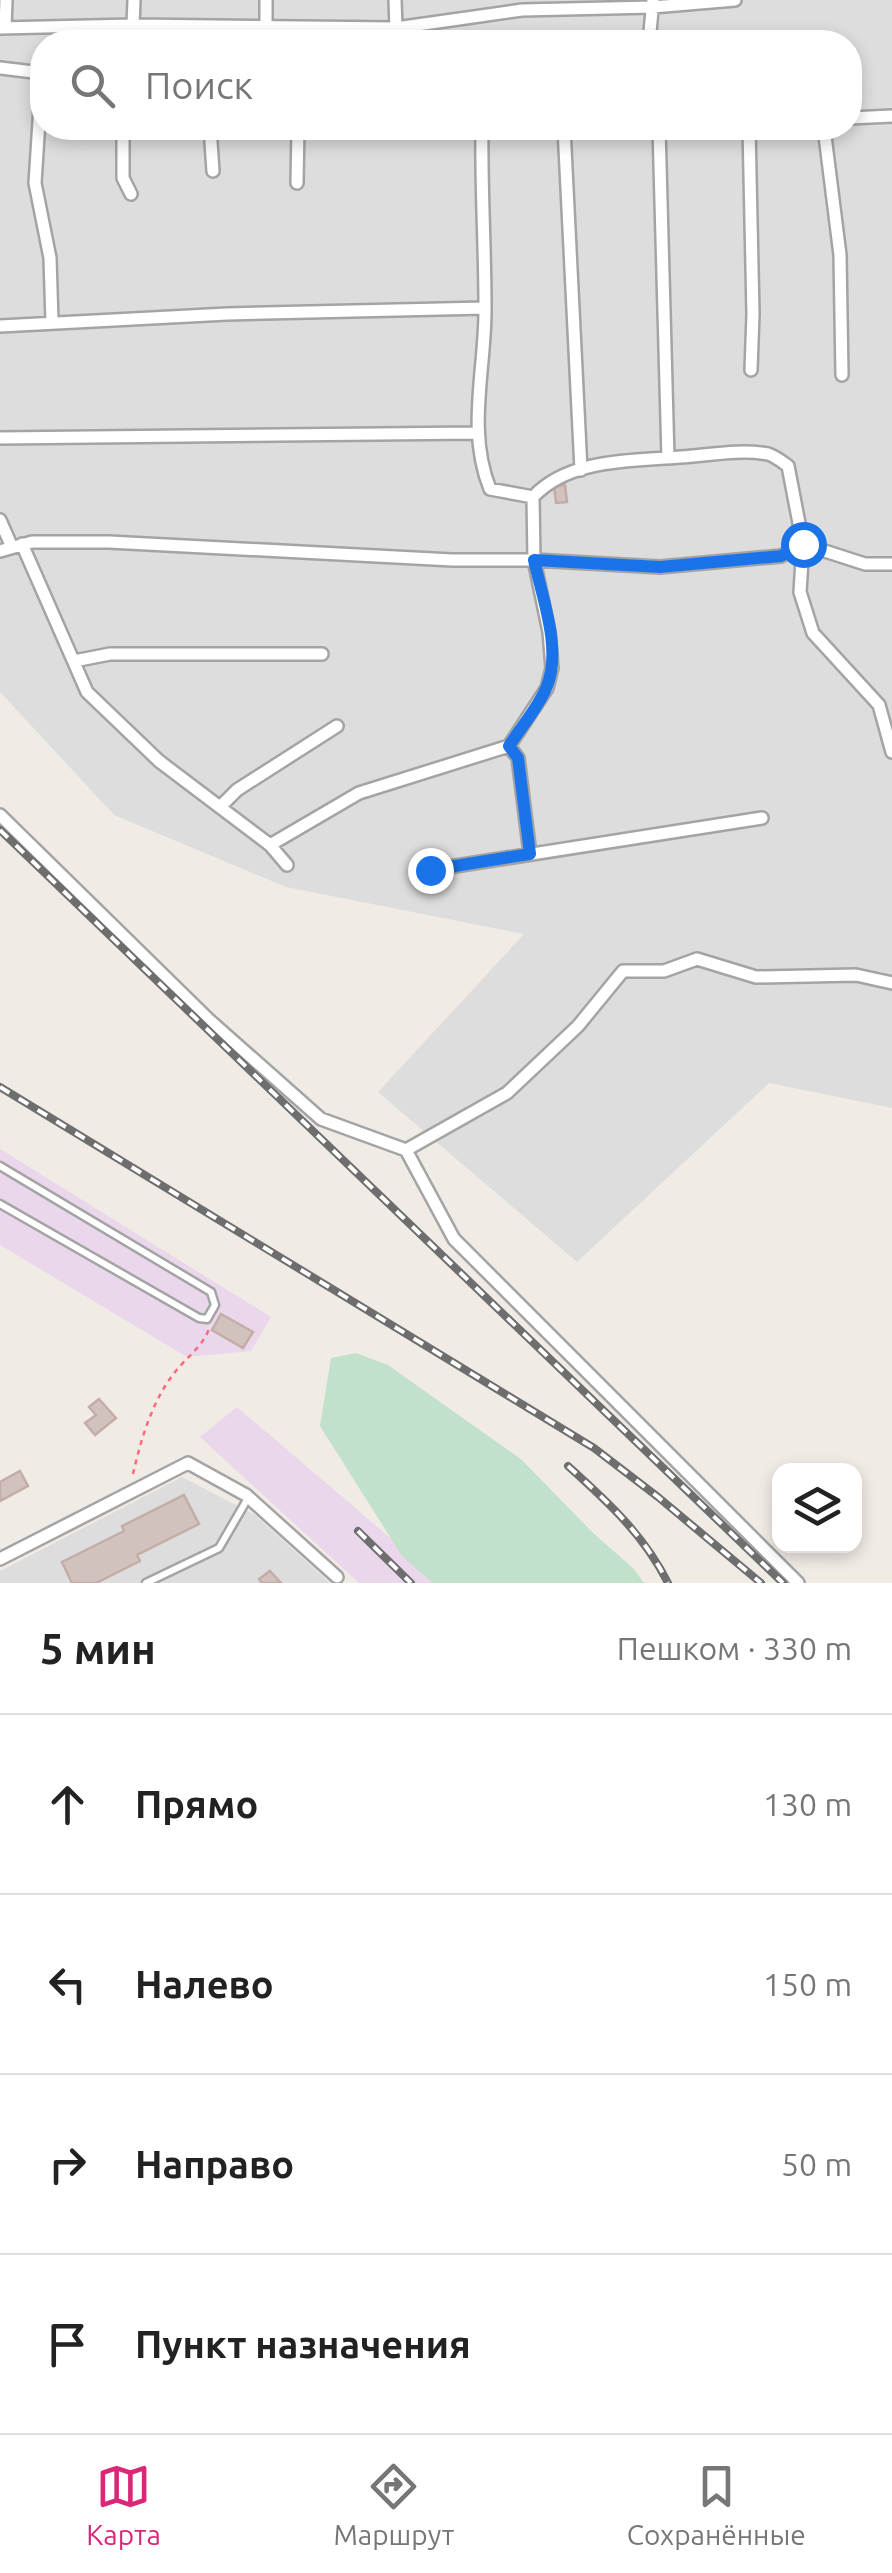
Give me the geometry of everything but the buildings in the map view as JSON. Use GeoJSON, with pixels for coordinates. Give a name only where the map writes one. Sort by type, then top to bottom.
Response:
{"type":"FeatureCollection","features":[{"type":"Feature","properties":{"kind":"street"},"geometry":{"type":"LineString","coordinates":[[6,0],[3,28],[396,28],[522,5],[735,0]]}},
{"type":"Feature","properties":{"kind":"street"},"geometry":{"type":"LineString","coordinates":[[133,25],[134,0]]}},
{"type":"Feature","properties":{"kind":"street"},"geometry":{"type":"LineString","coordinates":[[266,0],[266,28]]}},
{"type":"Feature","properties":{"kind":"street"},"geometry":{"type":"LineString","coordinates":[[396,0],[396,28]]}},
{"type":"Feature","properties":{"kind":"street"},"geometry":{"type":"LineString","coordinates":[[650,30],[652,3]]}},
{"type":"Feature","properties":{"kind":"street"},"geometry":{"type":"LineString","coordinates":[[0,68],[30,72]]}},
{"type":"Feature","properties":{"kind":"street"},"geometry":{"type":"LineString","coordinates":[[862,117],[892,116]]}},
{"type":"Feature","properties":{"kind":"street"},"geometry":{"type":"LineString","coordinates":[[38,140],[36,184],[50,258],[52,322]]}},
{"type":"Feature","properties":{"kind":"street"},"geometry":{"type":"LineString","coordinates":[[122,140],[123,178],[131,194]]}},
{"type":"Feature","properties":{"kind":"street"},"geometry":{"type":"LineString","coordinates":[[211,140],[213,170]]}},
{"type":"Feature","properties":{"kind":"street"},"geometry":{"type":"LineString","coordinates":[[296,183],[298,140]]}},
{"type":"Feature","properties":{"kind":"street"},"geometry":{"type":"LineString","coordinates":[[482,140],[485,308],[476,433],[482,470],[490,489],[533,496]]}},
{"type":"Feature","properties":{"kind":"street"},"geometry":{"type":"LineString","coordinates":[[565,140],[581,470]]}},
{"type":"Feature","properties":{"kind":"street"},"geometry":{"type":"LineString","coordinates":[[659,140],[668,458]]}},
{"type":"Feature","properties":{"kind":"street"},"geometry":{"type":"LineString","coordinates":[[748,140],[751,370]]}},
{"type":"Feature","properties":{"kind":"street"},"geometry":{"type":"LineString","coordinates":[[826,140],[840,255],[842,375]]}},
{"type":"Feature","properties":{"kind":"street"},"geometry":{"type":"LineString","coordinates":[[0,326],[227,314],[485,308]]}},
{"type":"Feature","properties":{"kind":"street"},"geometry":{"type":"LineString","coordinates":[[0,438],[476,433]]}},
{"type":"Feature","properties":{"kind":"street"},"geometry":{"type":"LineString","coordinates":[[270,845],[359,794],[509,746],[547,688],[552,668],[550,632],[534,560],[533,496],[544,485],[581,470],[620,461],[739,452],[772,455],[788,466],[803,544],[800,592],[812,634],[879,706],[892,752]]}},
{"type":"Feature","properties":{"kind":"street"},"geometry":{"type":"LineString","coordinates":[[0,520],[87,692],[192,789],[221,806],[270,845],[287,865]]}},
{"type":"Feature","properties":{"kind":"street"},"geometry":{"type":"LineString","coordinates":[[11,547],[109,542],[660,567],[781,556],[803,544],[865,564],[892,564]]}},
{"type":"Feature","properties":{"kind":"street"},"geometry":{"type":"LineString","coordinates":[[74,661],[110,654],[322,654]]}},
{"type":"Feature","properties":{"kind":"street"},"geometry":{"type":"LineString","coordinates":[[221,806],[237,790],[337,726]]}},
{"type":"Feature","properties":{"kind":"street"},"geometry":{"type":"LineString","coordinates":[[509,746],[518,758],[530,854]]}},
{"type":"Feature","properties":{"kind":"street"},"geometry":{"type":"LineString","coordinates":[[0,816],[208,1020],[322,1119],[406,1150],[454,1239],[798,1583]]}},
{"type":"Feature","properties":{"kind":"street"},"geometry":{"type":"LineString","coordinates":[[430,870],[762,818]]}},
{"type":"Feature","properties":{"kind":"street"},"geometry":{"type":"LineString","coordinates":[[406,1150],[507,1093],[578,1026],[624,971],[664,971],[697,959],[756,976],[856,975],[892,982]]}},
{"type":"Feature","properties":{"kind":"street"},"geometry":{"type":"LineString","coordinates":[[0,1559],[188,1463],[248,1497],[337,1577]]}},
{"type":"Feature","properties":{"kind":"lane"},"geometry":{"type":"LineString","coordinates":[[0,1166],[211,1292],[215,1305],[207,1319],[198,1318],[0,1204]]}},
{"type":"Feature","properties":{"kind":"lane"},"geometry":{"type":"LineString","coordinates":[[146,1583],[219,1548],[248,1497]]}},
{"type":"Feature","properties":{"kind":"path"},"geometry":{"type":"LineString","coordinates":[[130,1490],[140,1444],[155,1406],[172,1375],[205,1339],[209,1330],[207,1319]]}},
{"type":"Feature","properties":{"kind":"shaded area"},"geometry":{"type":"Polygon","coordinates":[[[0,0],[892,0],[892,1108],[769,1083],[577,1262],[378,1092],[524,934],[286,887],[114,815],[0,692],[0,0]]]}},
{"type":"Feature","properties":{"kind":"shaded area"},"geometry":{"type":"Polygon","coordinates":[[[0,1149],[271,1317],[251,1351],[187,1357],[0,1245],[0,1149]]]}},
{"type":"Feature","properties":{"kind":"shaded area"},"geometry":{"type":"Polygon","coordinates":[[[237,1407],[443,1583],[359,1583],[200,1437],[237,1407]]]}},
{"type":"Feature","properties":{"kind":"shaded area"},"geometry":{"type":"Polygon","coordinates":[[[182,1477],[255,1515],[330,1583],[0,1583],[0,1571],[182,1477]]]}},
{"type":"Feature","properties":{"kind":"green space"},"geometry":{"type":"Polygon","coordinates":[[[356,1353],[388,1365],[522,1460],[644,1583],[433,1583],[402,1556],[320,1426],[331,1358],[356,1353]]]}},
{"type":"Feature","properties":{"kind":"railway"},"geometry":{"type":"LineString","coordinates":[[0,830],[783,1583]]}},
{"type":"Feature","properties":{"kind":"railway"},"geometry":{"type":"LineString","coordinates":[[0,1087],[594,1448],[761,1583]]}},
{"type":"Feature","properties":{"kind":"railway"},"geometry":{"type":"LineString","coordinates":[[568,1466],[636,1534],[668,1583]]}},
{"type":"Feature","properties":{"kind":"railway"},"geometry":{"type":"LineString","coordinates":[[358,1531],[411,1583]]}},
{"type":"Feature","properties":{"kind":"route"},"geometry":{"type":"LineString","coordinates":[[430,870],[530,854],[518,758],[509,746],[547,688],[552,668],[550,632],[534,560],[660,567],[781,556],[803,544]]}}]}
